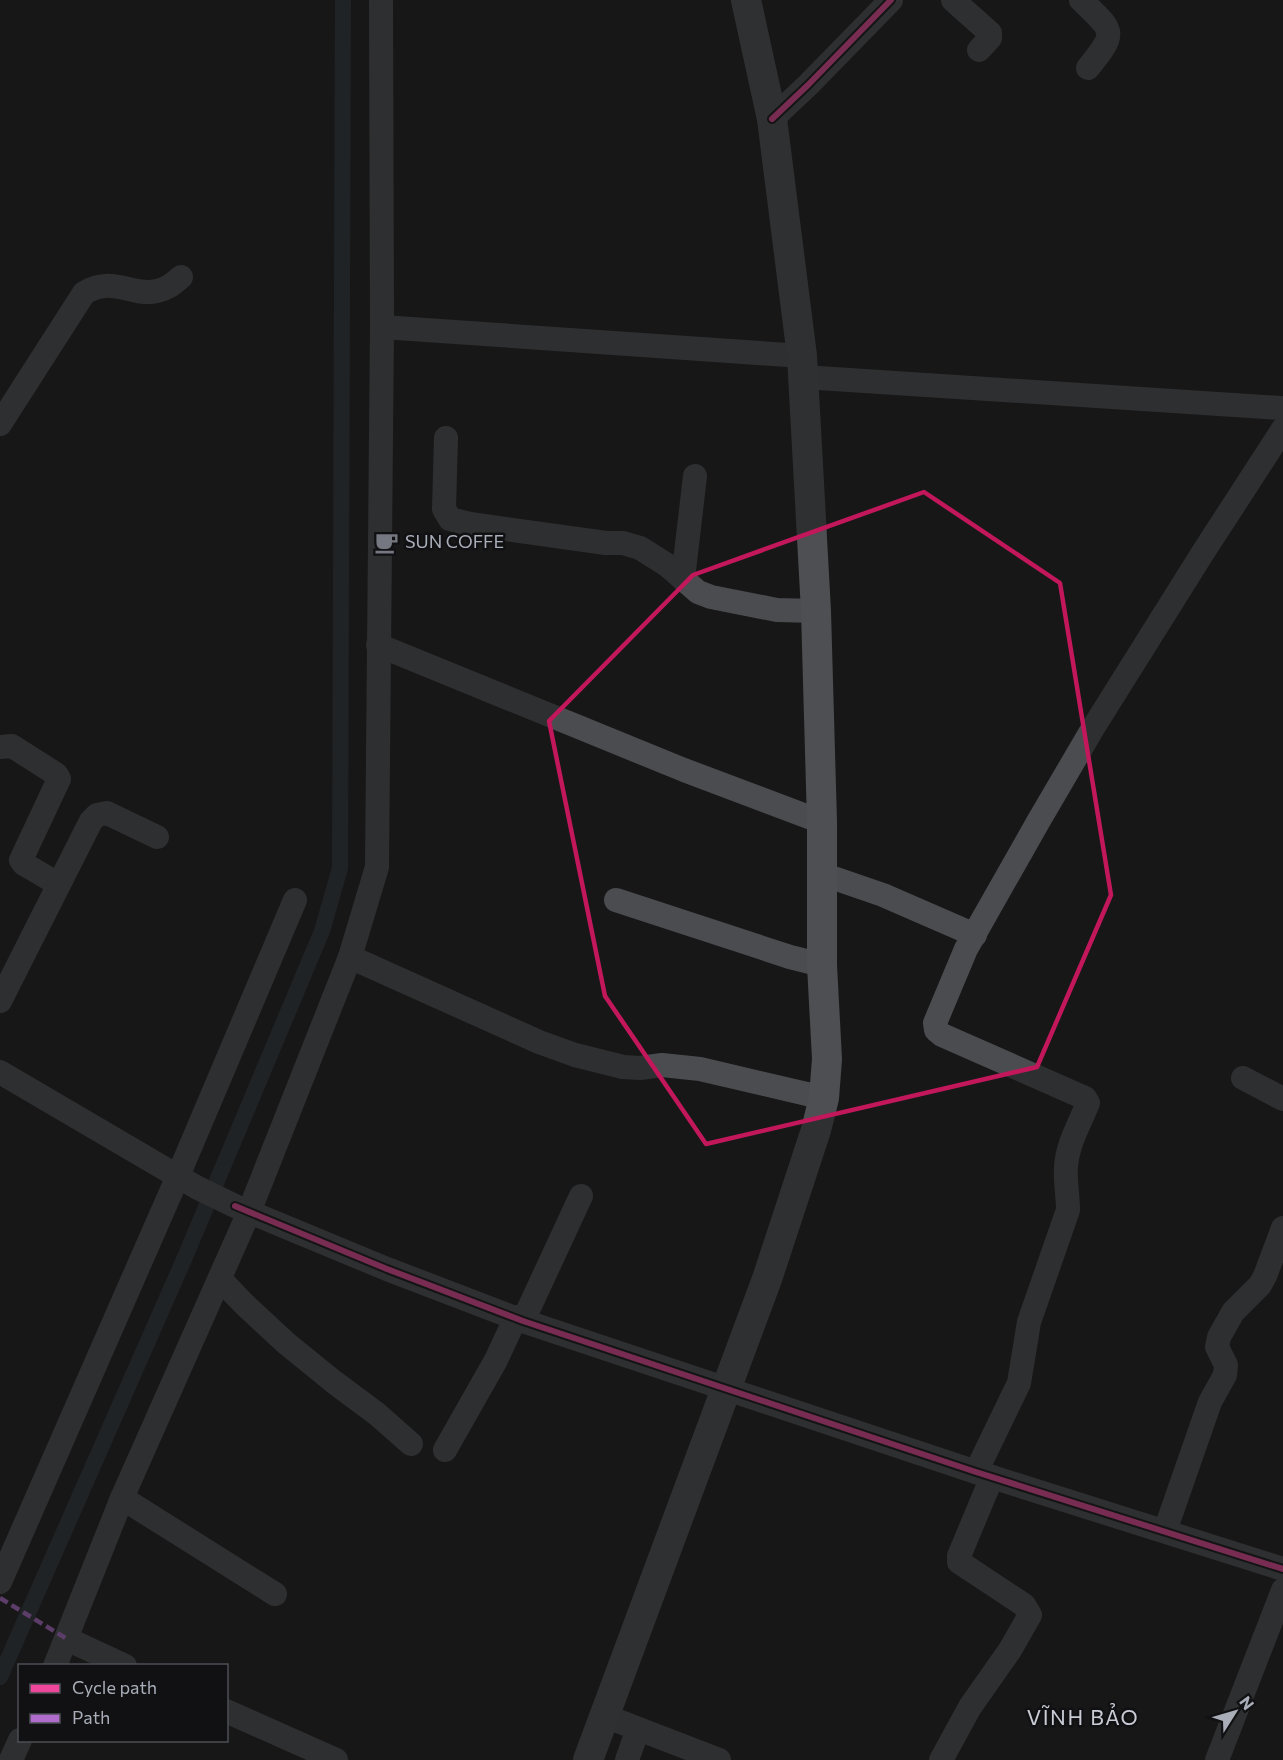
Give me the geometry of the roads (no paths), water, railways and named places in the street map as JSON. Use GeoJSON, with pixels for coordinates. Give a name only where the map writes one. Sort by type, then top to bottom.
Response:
{"type":"FeatureCollection","features":[{"type":"Feature","properties":{"kind":"main road"},"geometry":{"type":"LineString","coordinates":[[588,1760],[767,1280],[816,1130],[824,1098],[827,1059],[822,965],[822,822],[816,611],[802,367],[772,119],[746,0]]}},
{"type":"Feature","properties":{"kind":"street"},"geometry":{"type":"LineString","coordinates":[[55,1664],[123,1498],[220,1279],[242,1209],[351,957],[377,867],[382,327],[381,0]]}},
{"type":"Feature","properties":{"kind":"street"},"geometry":{"type":"LineString","coordinates":[[772,119],[891,0]]}},
{"type":"Feature","properties":{"kind":"street"},"geometry":{"type":"LineString","coordinates":[[953,0],[990,33],[990,38],[979,50]]}},
{"type":"Feature","properties":{"kind":"street"},"geometry":{"type":"LineString","coordinates":[[1081,0],[1109,31],[1109,39],[1088,68]]}},
{"type":"Feature","properties":{"kind":"street"},"geometry":{"type":"LineString","coordinates":[[0,424],[84,292],[93,287],[108,285],[154,292],[169,288],[181,277]]}},
{"type":"Feature","properties":{"kind":"street"},"geometry":{"type":"LineString","coordinates":[[382,327],[1283,410]]}},
{"type":"Feature","properties":{"kind":"street"},"geometry":{"type":"LineString","coordinates":[[941,1760],[970,1707],[1020,1633],[1029,1615],[1024,1605],[959,1562],[959,1556],[984,1475],[1019,1383],[1029,1322],[1068,1210],[1065,1168],[1088,1103],[1084,1098],[942,1035],[936,1030],[935,1023],[966,948],[1093,728],[1283,429]]}},
{"type":"Feature","properties":{"kind":"street"},"geometry":{"type":"LineString","coordinates":[[446,438],[444,508],[450,519],[470,524],[606,543],[623,543],[640,548],[698,592],[711,597],[777,610],[816,611]]}},
{"type":"Feature","properties":{"kind":"street"},"geometry":{"type":"LineString","coordinates":[[682,579],[695,476]]}},
{"type":"Feature","properties":{"kind":"street"},"geometry":{"type":"LineString","coordinates":[[378,645],[684,770],[822,822]]}},
{"type":"Feature","properties":{"kind":"street"},"geometry":{"type":"LineString","coordinates":[[0,747],[12,746],[56,774],[59,779],[21,860],[58,884]]}},
{"type":"Feature","properties":{"kind":"street"},"geometry":{"type":"LineString","coordinates":[[0,1001],[91,821],[98,815],[107,813],[157,837]]}},
{"type":"Feature","properties":{"kind":"street"},"geometry":{"type":"LineString","coordinates":[[822,874],[883,895],[975,935]]}},
{"type":"Feature","properties":{"kind":"street"},"geometry":{"type":"LineString","coordinates":[[0,1582],[187,1182],[295,900]]}},
{"type":"Feature","properties":{"kind":"street"},"geometry":{"type":"LineString","coordinates":[[615,900],[790,957],[822,965]]}},
{"type":"Feature","properties":{"kind":"street"},"geometry":{"type":"LineString","coordinates":[[351,957],[539,1042],[575,1055],[623,1067],[640,1068],[662,1065],[700,1069],[824,1098]]}},
{"type":"Feature","properties":{"kind":"street"},"geometry":{"type":"LineString","coordinates":[[0,1072],[187,1182],[242,1209],[387,1269],[519,1319],[984,1475],[1283,1569]]}},
{"type":"Feature","properties":{"kind":"street"},"geometry":{"type":"LineString","coordinates":[[1243,1078],[1281,1092]]}},
{"type":"Feature","properties":{"kind":"street"},"geometry":{"type":"LineString","coordinates":[[445,1450],[519,1319],[580,1196]]}},
{"type":"Feature","properties":{"kind":"street"},"geometry":{"type":"LineString","coordinates":[[1165,1531],[1210,1402],[1225,1375],[1226,1365],[1217,1347],[1219,1336],[1233,1312],[1260,1285],[1283,1227]]}},
{"type":"Feature","properties":{"kind":"street"},"geometry":{"type":"LineString","coordinates":[[220,1279],[286,1342],[411,1444]]}},
{"type":"Feature","properties":{"kind":"street"},"geometry":{"type":"LineString","coordinates":[[123,1498],[275,1594]]}},
{"type":"Feature","properties":{"kind":"street"},"geometry":{"type":"LineString","coordinates":[[1217,1760],[1283,1590]]}},
{"type":"Feature","properties":{"kind":"street"},"geometry":{"type":"LineString","coordinates":[[67,1640],[123,1664]]}},
{"type":"Feature","properties":{"kind":"street"},"geometry":{"type":"LineString","coordinates":[[228,1712],[336,1760]]}},
{"type":"Feature","properties":{"kind":"street"},"geometry":{"type":"LineString","coordinates":[[605,1716],[719,1760]]}},
{"type":"Feature","properties":{"kind":"street"},"geometry":{"type":"LineString","coordinates":[[627,1760],[638,1729]]}},
{"type":"Feature","properties":{"kind":"street"},"geometry":{"type":"LineString","coordinates":[[11,1760],[19,1742]]}},
{"type":"Feature","properties":{"kind":"waterway"},"geometry":{"type":"LineString","coordinates":[[0,1677],[185,1257],[322,931],[340,868],[343,0]]}},
{"type":"Feature","properties":{"kind":"place","name":"SUN COFFE"},"geometry":{"type":"Point","coordinates":[387,542]}},
{"type":"Feature","properties":{"kind":"district","name":"VĨNH BẢO"},"geometry":{"type":"Point","coordinates":[1083,1718]}}]}
